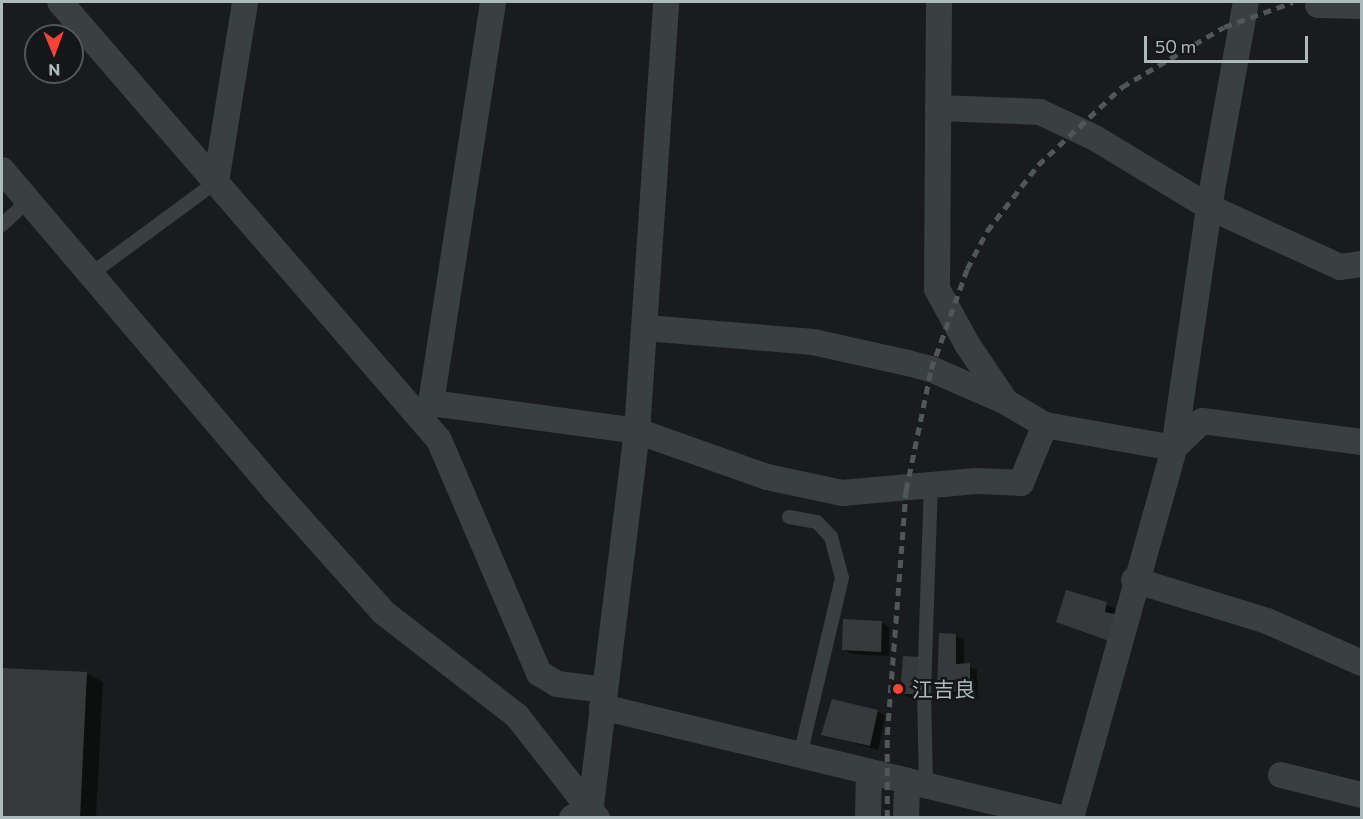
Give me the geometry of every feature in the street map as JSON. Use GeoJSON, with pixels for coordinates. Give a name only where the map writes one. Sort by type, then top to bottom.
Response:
{"type":"FeatureCollection","features":[{"type":"Feature","properties":{"kind":"street"},"geometry":{"type":"LineString","coordinates":[[60,2],[216,182],[424,408],[440,440],[539,673],[557,684],[603,699],[800,755],[1060,818]]}},
{"type":"Feature","properties":{"kind":"street"},"geometry":{"type":"LineString","coordinates":[[216,182],[245,2]]}},
{"type":"Feature","properties":{"kind":"street"},"geometry":{"type":"LineString","coordinates":[[424,408],[493,2]]}},
{"type":"Feature","properties":{"kind":"street"},"geometry":{"type":"LineString","coordinates":[[587,813],[637,431],[646,328],[666,2]]}},
{"type":"Feature","properties":{"kind":"street"},"geometry":{"type":"LineString","coordinates":[[939,2],[937,289],[967,345],[1006,402]]}},
{"type":"Feature","properties":{"kind":"street"},"geometry":{"type":"LineString","coordinates":[[1071,818],[1134,580],[1174,448],[1209,207],[1246,2]]}},
{"type":"Feature","properties":{"kind":"street"},"geometry":{"type":"LineString","coordinates":[[1318,4],[1362,6]]}},
{"type":"Feature","properties":{"kind":"street"},"geometry":{"type":"LineString","coordinates":[[938,108],[1040,112],[1095,138],[1209,207],[1340,267],[1362,264]]}},
{"type":"Feature","properties":{"kind":"street"},"geometry":{"type":"LineString","coordinates":[[2,170],[275,491],[383,612],[517,716],[587,813]]}},
{"type":"Feature","properties":{"kind":"street"},"geometry":{"type":"LineString","coordinates":[[646,328],[813,342],[931,369],[1006,402],[1045,425],[1174,448]]}},
{"type":"Feature","properties":{"kind":"street"},"geometry":{"type":"LineString","coordinates":[[424,408],[637,431],[767,477],[842,493],[976,481],[1021,483],[1045,425]]}},
{"type":"Feature","properties":{"kind":"street"},"geometry":{"type":"LineString","coordinates":[[1174,448],[1202,421],[1362,442]]}},
{"type":"Feature","properties":{"kind":"street"},"geometry":{"type":"LineString","coordinates":[[1134,580],[1267,621],[1362,663]]}},
{"type":"Feature","properties":{"kind":"street"},"geometry":{"type":"LineString","coordinates":[[868,818],[869,772]]}},
{"type":"Feature","properties":{"kind":"street"},"geometry":{"type":"LineString","coordinates":[[1281,775],[1362,795]]}},
{"type":"Feature","properties":{"kind":"street"},"geometry":{"type":"LineString","coordinates":[[906,818],[917,783]]}},
{"type":"Feature","properties":{"kind":"lane"},"geometry":{"type":"LineString","coordinates":[[91,274],[216,182]]}},
{"type":"Feature","properties":{"kind":"lane"},"geometry":{"type":"LineString","coordinates":[[2,225],[28,201]]}},
{"type":"Feature","properties":{"kind":"lane"},"geometry":{"type":"LineString","coordinates":[[917,783],[924,692],[931,486]]}},
{"type":"Feature","properties":{"kind":"lane"},"geometry":{"type":"LineString","coordinates":[[789,517],[817,522],[831,537],[842,578],[800,755]]}},
{"type":"Feature","properties":{"kind":"building"},"geometry":{"type":"Polygon","coordinates":[[[1066,590],[1107,602],[1105,612],[1120,615],[1112,642],[1056,622],[1066,590]]]}},
{"type":"Feature","properties":{"kind":"building"},"geometry":{"type":"Polygon","coordinates":[[[843,619],[882,621],[881,652],[842,650],[843,619]]]}},
{"type":"Feature","properties":{"kind":"building"},"geometry":{"type":"Polygon","coordinates":[[[939,633],[956,634],[956,664],[970,663],[970,692],[937,691],[939,633]]]}},
{"type":"Feature","properties":{"kind":"building"},"geometry":{"type":"Polygon","coordinates":[[[903,656],[920,657],[917,694],[900,694],[903,656]]]}},
{"type":"Feature","properties":{"kind":"building"},"geometry":{"type":"Polygon","coordinates":[[[2,668],[87,672],[80,818],[2,818],[2,668]]]}},
{"type":"Feature","properties":{"kind":"building"},"geometry":{"type":"Polygon","coordinates":[[[832,699],[878,710],[870,746],[821,735],[832,699]]]}},
{"type":"Feature","properties":{"kind":"railway"},"geometry":{"type":"LineString","coordinates":[[887,818],[887,735],[906,490],[931,369],[967,269],[987,231],[1038,165],[1122,87],[1224,27],[1293,2]]}},
{"type":"Feature","properties":{"kind":"place","name":"江吉良"},"geometry":{"type":"Point","coordinates":[898,689]}}]}
